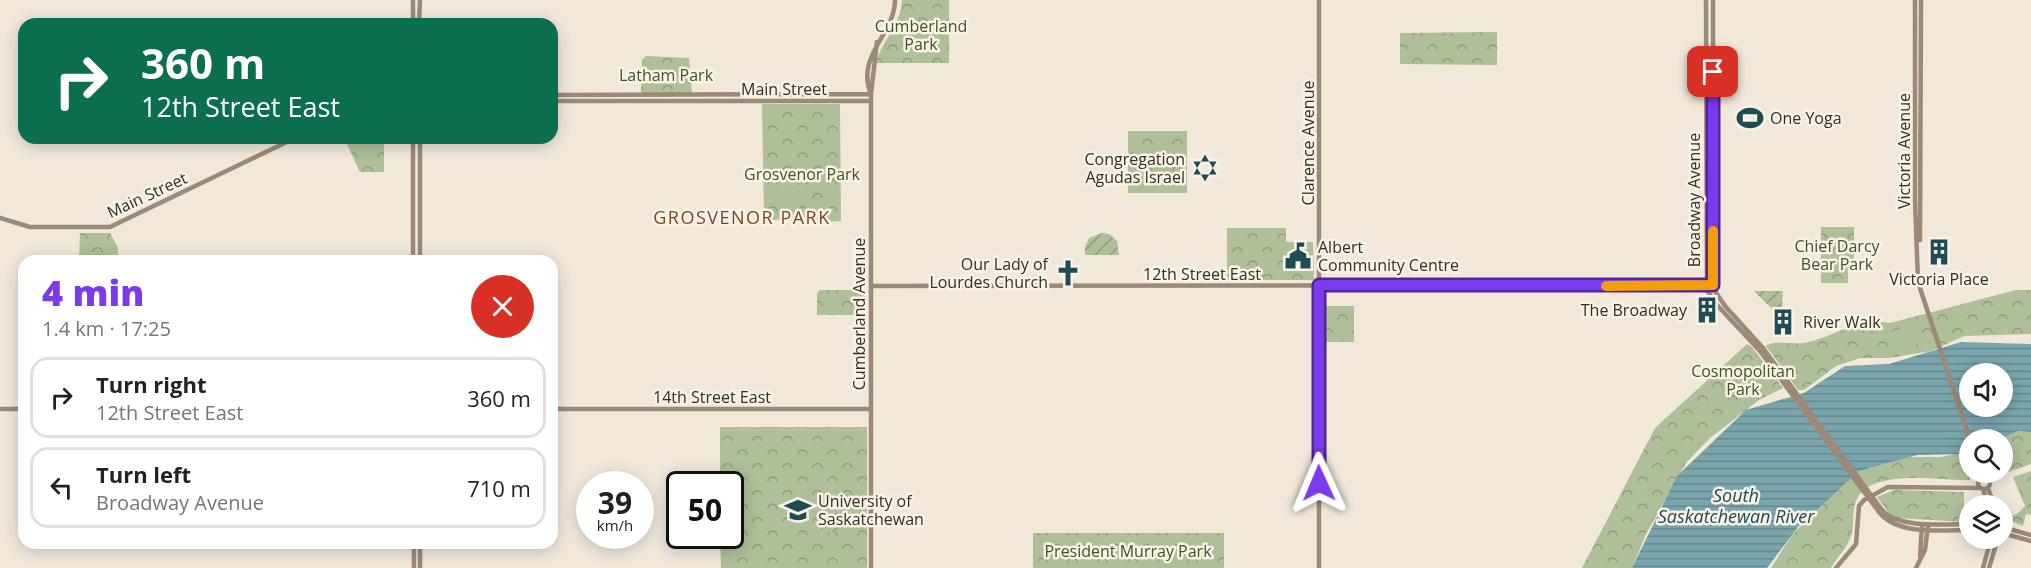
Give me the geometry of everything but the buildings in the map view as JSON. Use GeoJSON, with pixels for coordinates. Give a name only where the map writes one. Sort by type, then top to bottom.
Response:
{"type":"FeatureCollection","features":[{"type":"Feature","properties":{"kind":"street"},"geometry":{"type":"LineString","coordinates":[[413,0],[413,18]]}},
{"type":"Feature","properties":{"kind":"street"},"geometry":{"type":"LineString","coordinates":[[419,18],[420,0]]}},
{"type":"Feature","properties":{"kind":"street","name":"Clarence Avenue"},"geometry":{"type":"LineString","coordinates":[[1319,0],[1319,568]]}},
{"type":"Feature","properties":{"kind":"street","name":"Broadway Avenue"},"geometry":{"type":"LineString","coordinates":[[1706,0],[1710,285],[1716,304],[1761,350],[1886,518],[1903,528],[1925,526]]}},
{"type":"Feature","properties":{"kind":"street","name":"Broadway Avenue"},"geometry":{"type":"LineString","coordinates":[[1710,285],[1713,0]]}},
{"type":"Feature","properties":{"kind":"street","name":"Victoria Avenue"},"geometry":{"type":"LineString","coordinates":[[1915,0],[1915,201],[1918,278],[1966,429]]}},
{"type":"Feature","properties":{"kind":"street","name":"Victoria Avenue"},"geometry":{"type":"LineString","coordinates":[[1921,0],[1920,260],[1924,300]]}},
{"type":"Feature","properties":{"kind":"street","name":"Cumberland Avenue"},"geometry":{"type":"LineString","coordinates":[[871,568],[871,94],[877,42],[892,20],[895,1]]}},
{"type":"Feature","properties":{"kind":"street","name":"Main Street"},"geometry":{"type":"LineString","coordinates":[[558,94],[871,94]]}},
{"type":"Feature","properties":{"kind":"street","name":"Main Street"},"geometry":{"type":"LineString","coordinates":[[558,101],[871,101]]}},
{"type":"Feature","properties":{"kind":"street","name":"Main Street"},"geometry":{"type":"LineString","coordinates":[[0,218],[30,227],[110,227],[283,144]]}},
{"type":"Feature","properties":{"kind":"street"},"geometry":{"type":"LineString","coordinates":[[413,144],[413,255]]}},
{"type":"Feature","properties":{"kind":"street"},"geometry":{"type":"LineString","coordinates":[[420,144],[420,255]]}},
{"type":"Feature","properties":{"kind":"street","name":"12th Street East"},"geometry":{"type":"LineString","coordinates":[[871,286],[1710,285]]}},
{"type":"Feature","properties":{"kind":"street"},"geometry":{"type":"LineString","coordinates":[[0,409],[18,409]]}},
{"type":"Feature","properties":{"kind":"street","name":"14th Street East"},"geometry":{"type":"LineString","coordinates":[[558,409],[871,409]]}},
{"type":"Feature","properties":{"kind":"street"},"geometry":{"type":"LineString","coordinates":[[1971,486],[1974,483]]}},
{"type":"Feature","properties":{"kind":"street"},"geometry":{"type":"LineString","coordinates":[[1983,483],[1986,495]]}},
{"type":"Feature","properties":{"kind":"street"},"geometry":{"type":"LineString","coordinates":[[1984,488],[1988,483]]}},
{"type":"Feature","properties":{"kind":"street"},"geometry":{"type":"LineString","coordinates":[[1836,568],[1856,544],[1857,509],[1875,492],[1900,486],[1984,488]]}},
{"type":"Feature","properties":{"kind":"street"},"geometry":{"type":"LineString","coordinates":[[1984,488],[1988,495]]}},
{"type":"Feature","properties":{"kind":"street"},"geometry":{"type":"LineString","coordinates":[[1925,526],[1959,524]]}},
{"type":"Feature","properties":{"kind":"street"},"geometry":{"type":"LineString","coordinates":[[1925,526],[1959,529]]}},
{"type":"Feature","properties":{"kind":"street"},"geometry":{"type":"LineString","coordinates":[[1916,568],[1925,550],[1925,526]]}},
{"type":"Feature","properties":{"kind":"street"},"geometry":{"type":"LineString","coordinates":[[2013,530],[2031,535]]}},
{"type":"Feature","properties":{"kind":"street"},"geometry":{"type":"LineString","coordinates":[[2013,536],[2031,541]]}},
{"type":"Feature","properties":{"kind":"street"},"geometry":{"type":"LineString","coordinates":[[414,549],[414,568]]}},
{"type":"Feature","properties":{"kind":"street"},"geometry":{"type":"LineString","coordinates":[[420,549],[420,568]]}},
{"type":"Feature","properties":{"kind":"street"},"geometry":{"type":"LineString","coordinates":[[1983,568],[1988,549]]}},
{"type":"Feature","properties":{"kind":"street"},"geometry":{"type":"LineString","coordinates":[[1989,568],[1995,549]]}},
{"type":"Feature","properties":{"kind":"green space","name":"Cumberland Park"},"geometry":{"type":"Polygon","coordinates":[[[902,0],[949,0],[949,63],[876,63],[895,25],[902,0]]]}},
{"type":"Feature","properties":{"kind":"green space"},"geometry":{"type":"Polygon","coordinates":[[[900,30],[934,30],[934,49],[900,49],[900,30]]]}},
{"type":"Feature","properties":{"kind":"green space"},"geometry":{"type":"Polygon","coordinates":[[[1497,32],[1497,65],[1400,64],[1400,33],[1497,32]]]}},
{"type":"Feature","properties":{"kind":"green space","name":"Latham Park"},"geometry":{"type":"Polygon","coordinates":[[[646,56],[689,58],[692,94],[641,94],[642,60],[646,56]]]}},
{"type":"Feature","properties":{"kind":"green space","name":"Grosvenor Park"},"geometry":{"type":"Polygon","coordinates":[[[762,104],[840,104],[841,221],[818,222],[816,218],[768,220],[764,217],[762,104]]]}},
{"type":"Feature","properties":{"kind":"green space"},"geometry":{"type":"Polygon","coordinates":[[[1128,131],[1187,131],[1187,193],[1128,193],[1128,131]]]}},
{"type":"Feature","properties":{"kind":"green space"},"geometry":{"type":"Polygon","coordinates":[[[347,144],[384,144],[384,172],[360,172],[347,144]]]}},
{"type":"Feature","properties":{"kind":"green space"},"geometry":{"type":"Polygon","coordinates":[[[769,185],[807,185],[807,206],[769,206],[769,185]]]}},
{"type":"Feature","properties":{"kind":"green space","name":"Chief Darcy Bear Park"},"geometry":{"type":"Polygon","coordinates":[[[1821,227],[1854,227],[1854,269],[1848,270],[1848,283],[1821,283],[1821,227]]]}},
{"type":"Feature","properties":{"kind":"green space"},"geometry":{"type":"Polygon","coordinates":[[[1227,228],[1286,228],[1286,242],[1313,242],[1314,280],[1227,280],[1227,228]]]}},
{"type":"Feature","properties":{"kind":"green space"},"geometry":{"type":"Polygon","coordinates":[[[80,233],[110,233],[118,248],[118,255],[79,255],[80,233]]]}},
{"type":"Feature","properties":{"kind":"green space"},"geometry":{"type":"Polygon","coordinates":[[[1102,233],[1109,234],[1117,241],[1119,255],[1085,255],[1089,238],[1102,233]]]}},
{"type":"Feature","properties":{"kind":"green space"},"geometry":{"type":"Polygon","coordinates":[[[820,290],[866,291],[866,315],[817,315],[817,293],[820,290]]]}},
{"type":"Feature","properties":{"kind":"green space"},"geometry":{"type":"Polygon","coordinates":[[[2016,290],[2031,290],[2031,334],[1964,336],[1931,351],[1889,358],[1860,358],[1836,366],[1804,390],[1798,390],[1766,346],[1775,343],[1803,343],[1856,325],[1890,323],[2016,290]]]}},
{"type":"Feature","properties":{"kind":"green space"},"geometry":{"type":"Polygon","coordinates":[[[1754,291],[1783,291],[1782,311],[1773,310],[1754,291]]]}},
{"type":"Feature","properties":{"kind":"green space"},"geometry":{"type":"Polygon","coordinates":[[[1325,306],[1354,306],[1354,342],[1326,342],[1325,306]]]}},
{"type":"Feature","properties":{"kind":"green space"},"geometry":{"type":"Polygon","coordinates":[[[1918,322],[1925,341],[1894,353],[1888,334],[1918,322]]]}},
{"type":"Feature","properties":{"kind":"green space","name":"Cosmopolitan Park"},"geometry":{"type":"Polygon","coordinates":[[[1747,344],[1752,347],[1783,388],[1759,400],[1710,438],[1686,463],[1646,534],[1632,568],[1582,568],[1655,428],[1747,344]]]}},
{"type":"Feature","properties":{"kind":"green space"},"geometry":{"type":"Polygon","coordinates":[[[720,427],[867,427],[867,568],[721,568],[720,549],[744,549],[744,471],[720,471],[720,427]]]}},
{"type":"Feature","properties":{"kind":"green space"},"geometry":{"type":"Polygon","coordinates":[[[2017,431],[2031,432],[2031,464],[2013,470],[2013,433],[2017,431]]]}},
{"type":"Feature","properties":{"kind":"green space"},"geometry":{"type":"Polygon","coordinates":[[[1959,453],[1959,480],[1907,478],[1875,484],[1864,490],[1856,501],[1851,538],[1831,568],[1771,568],[1792,535],[1826,500],[1859,471],[1909,457],[1941,457],[1959,453]]]}},
{"type":"Feature","properties":{"kind":"green space"},"geometry":{"type":"Polygon","coordinates":[[[2031,471],[2031,515],[2026,514],[2023,526],[2013,522],[2013,515],[2025,506],[2013,477],[2031,471]]]}},
{"type":"Feature","properties":{"kind":"green space"},"geometry":{"type":"Polygon","coordinates":[[[1894,490],[1964,492],[1964,495],[1959,495],[1959,522],[1897,518],[1890,515],[1877,497],[1894,490]]]}},
{"type":"Feature","properties":{"kind":"green space"},"geometry":{"type":"Polygon","coordinates":[[[821,513],[847,513],[847,532],[821,532],[821,513]]]}},
{"type":"Feature","properties":{"kind":"green space","name":"President Murray Park"},"geometry":{"type":"Polygon","coordinates":[[[1033,533],[1224,533],[1224,568],[1033,568],[1033,533]]]}},
{"type":"Feature","properties":{"kind":"water","name":"South Saskatchewan River"},"geometry":{"type":"Polygon","coordinates":[[[1961,342],[2031,344],[2031,432],[2018,431],[2013,434],[2013,429],[1959,429],[1959,454],[1917,455],[1859,471],[1798,527],[1767,568],[1632,568],[1677,476],[1746,410],[1804,393],[1845,366],[1889,364],[1961,342]]]}},
{"type":"Feature","properties":{"kind":"slow traffic"},"geometry":{"type":"LineString","coordinates":[[1606,286],[1713,285],[1713,231]]}},
{"type":"Feature","properties":{"kind":"place","name":"One Yoga"},"geometry":{"type":"Point","coordinates":[1750,118]}},
{"type":"Feature","properties":{"kind":"place","name":"Congregation Agudas Israel"},"geometry":{"type":"Point","coordinates":[1205,168]}},
{"type":"Feature","properties":{"kind":"place","name":"Victoria Place"},"geometry":{"type":"Point","coordinates":[1939,252]}},
{"type":"Feature","properties":{"kind":"place","name":"Albert Community Centre"},"geometry":{"type":"Point","coordinates":[1298,256]}},
{"type":"Feature","properties":{"kind":"place","name":"Our Lady of Lourdes Church"},"geometry":{"type":"Point","coordinates":[1068,273]}},
{"type":"Feature","properties":{"kind":"place","name":"The Broadway"},"geometry":{"type":"Point","coordinates":[1707,310]}},
{"type":"Feature","properties":{"kind":"place","name":"River Walk"},"geometry":{"type":"Point","coordinates":[1783,322]}},
{"type":"Feature","properties":{"kind":"place","name":"University of Saskatchewan"},"geometry":{"type":"Point","coordinates":[798,510]}},
{"type":"Feature","properties":{"kind":"district","name":"GROSVENOR PARK"},"geometry":{"type":"Point","coordinates":[742,217]}},
{"type":"Feature","properties":{"kind":"route"},"geometry":{"type":"LineString","coordinates":[[1319,483],[1319,285],[1713,285],[1713,72]]}}]}
